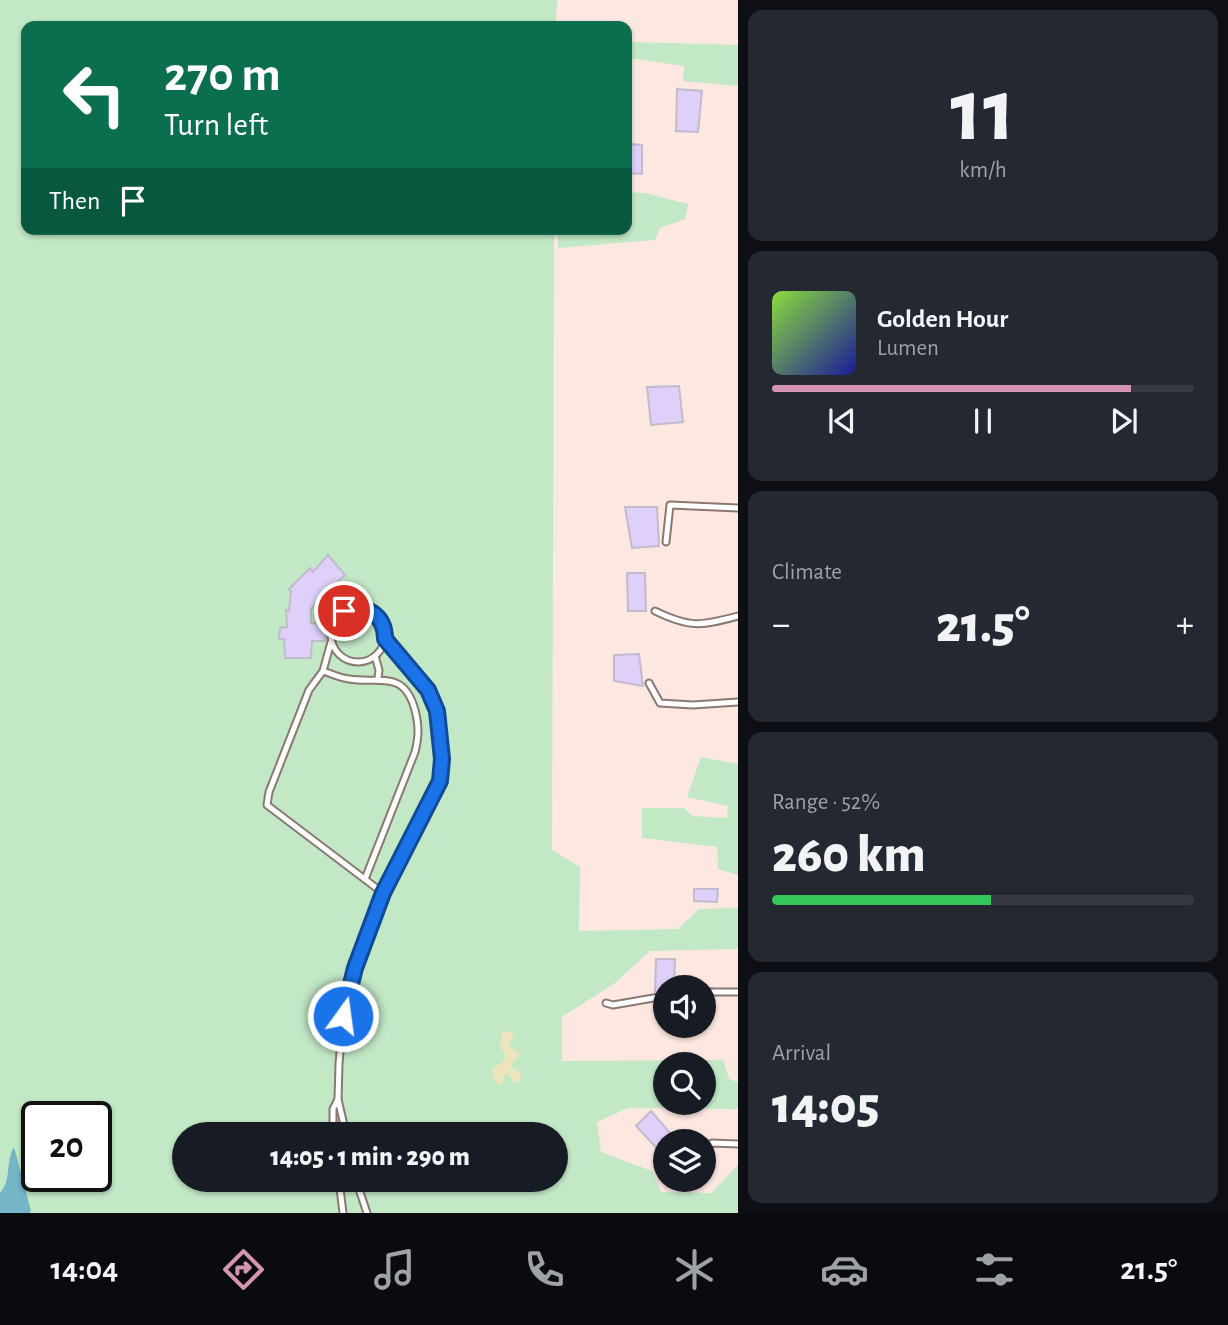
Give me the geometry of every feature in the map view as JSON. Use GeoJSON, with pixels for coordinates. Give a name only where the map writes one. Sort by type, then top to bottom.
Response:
{"type":"FeatureCollection","features":[{"type":"Feature","properties":{"kind":"lane"},"geometry":{"type":"LineString","coordinates":[[666,542],[670,505],[738,508]]}},
{"type":"Feature","properties":{"kind":"lane"},"geometry":{"type":"LineString","coordinates":[[331,642],[341,657],[350,662],[368,661],[376,656],[385,639],[385,631],[376,615],[361,608],[344,611],[337,617],[330,634],[331,642],[323,671],[309,690],[269,792],[267,805],[383,893]]}},
{"type":"Feature","properties":{"kind":"lane"},"geometry":{"type":"LineString","coordinates":[[655,611],[678,622],[705,625],[738,616]]}},
{"type":"Feature","properties":{"kind":"lane"},"geometry":{"type":"LineString","coordinates":[[343,1122],[338,1099],[343,1016],[355,968],[383,893],[440,781],[442,759],[437,711],[428,690],[385,639]]}},
{"type":"Feature","properties":{"kind":"lane"},"geometry":{"type":"LineString","coordinates":[[376,656],[378,678]]}},
{"type":"Feature","properties":{"kind":"lane"},"geometry":{"type":"LineString","coordinates":[[323,671],[351,680],[378,678],[396,682],[406,690],[413,703],[419,734],[415,752],[365,879]]}},
{"type":"Feature","properties":{"kind":"lane"},"geometry":{"type":"LineString","coordinates":[[649,683],[660,703],[693,705],[738,702]]}},
{"type":"Feature","properties":{"kind":"lane"},"geometry":{"type":"LineString","coordinates":[[716,992],[738,992]]}},
{"type":"Feature","properties":{"kind":"lane"},"geometry":{"type":"LineString","coordinates":[[606,1003],[613,1005],[653,998]]}},
{"type":"Feature","properties":{"kind":"lane"},"geometry":{"type":"LineString","coordinates":[[333,1122],[333,1109],[338,1099]]}},
{"type":"Feature","properties":{"kind":"lane"},"geometry":{"type":"LineString","coordinates":[[716,1143],[738,1144]]}},
{"type":"Feature","properties":{"kind":"lane"},"geometry":{"type":"LineString","coordinates":[[340,1192],[343,1213]]}},
{"type":"Feature","properties":{"kind":"lane"},"geometry":{"type":"LineString","coordinates":[[360,1192],[367,1213]]}},
{"type":"Feature","properties":{"kind":"green space"},"geometry":{"type":"Polygon","coordinates":[[[0,0],[557,0],[556,21],[21,21],[21,235],[554,235],[552,850],[580,867],[579,931],[678,929],[699,909],[738,908],[738,949],[650,951],[615,983],[562,1017],[562,1061],[653,1060],[653,1108],[628,1108],[597,1122],[601,1152],[652,1171],[653,1192],[716,1192],[716,1188],[738,1165],[738,1213],[0,1213],[0,0]]]}},
{"type":"Feature","properties":{"kind":"green space"},"geometry":{"type":"Polygon","coordinates":[[[632,42],[738,45],[738,86],[683,81],[684,66],[632,58],[632,42]]]}},
{"type":"Feature","properties":{"kind":"green space"},"geometry":{"type":"Polygon","coordinates":[[[632,192],[688,204],[685,219],[660,228],[655,240],[558,248],[557,235],[632,235],[632,192]]]}},
{"type":"Feature","properties":{"kind":"green space"},"geometry":{"type":"Polygon","coordinates":[[[701,757],[738,764],[738,875],[718,869],[717,847],[642,838],[642,808],[684,808],[693,816],[727,818],[728,806],[687,797],[701,757]]]}},
{"type":"Feature","properties":{"kind":"green space"},"geometry":{"type":"Polygon","coordinates":[[[716,1060],[723,1060],[729,1079],[738,1082],[738,1109],[716,1109],[716,1060]]]}},
{"type":"Feature","properties":{"kind":"sand"},"geometry":{"type":"Polygon","coordinates":[[[501,1033],[514,1033],[509,1046],[519,1052],[519,1056],[511,1067],[521,1073],[520,1080],[514,1083],[509,1074],[504,1074],[502,1085],[495,1082],[492,1075],[493,1068],[502,1063],[506,1056],[499,1045],[502,1040],[501,1033]]]}},
{"type":"Feature","properties":{"kind":"water"},"geometry":{"type":"Polygon","coordinates":[[[14,1147],[21,1173],[21,1192],[26,1192],[31,1211],[29,1213],[0,1213],[0,1193],[6,1182],[14,1147]]]}},
{"type":"Feature","properties":{"kind":"building"},"geometry":{"type":"Polygon","coordinates":[[[677,89],[702,91],[698,132],[676,131],[677,89]]]}},
{"type":"Feature","properties":{"kind":"building"},"geometry":{"type":"Polygon","coordinates":[[[632,144],[642,145],[642,174],[632,173],[632,144]]]}},
{"type":"Feature","properties":{"kind":"building"},"geometry":{"type":"Polygon","coordinates":[[[679,386],[683,422],[651,425],[647,387],[679,386]]]}},
{"type":"Feature","properties":{"kind":"building"},"geometry":{"type":"Polygon","coordinates":[[[625,507],[657,507],[659,546],[632,548],[625,507]]]}},
{"type":"Feature","properties":{"kind":"building"},"geometry":{"type":"Polygon","coordinates":[[[328,555],[345,575],[332,587],[334,591],[327,599],[322,596],[311,609],[311,623],[326,624],[325,641],[312,641],[311,658],[285,658],[284,639],[279,639],[280,628],[287,627],[286,610],[289,611],[291,591],[289,589],[310,568],[313,572],[328,555]]]}},
{"type":"Feature","properties":{"kind":"building"},"geometry":{"type":"Polygon","coordinates":[[[627,573],[645,573],[646,611],[628,611],[627,573]]]}},
{"type":"Feature","properties":{"kind":"building"},"geometry":{"type":"Polygon","coordinates":[[[639,654],[643,686],[614,681],[614,655],[639,654]]]}},
{"type":"Feature","properties":{"kind":"building"},"geometry":{"type":"Polygon","coordinates":[[[694,889],[718,889],[717,902],[694,901],[694,889]]]}},
{"type":"Feature","properties":{"kind":"building"},"geometry":{"type":"Polygon","coordinates":[[[656,959],[675,959],[674,975],[656,975],[656,959]]]}},
{"type":"Feature","properties":{"kind":"building"},"geometry":{"type":"Polygon","coordinates":[[[651,1111],[667,1129],[653,1129],[653,1144],[636,1126],[651,1111]]]}},
{"type":"Feature","properties":{"kind":"route"},"geometry":{"type":"LineString","coordinates":[[343,1016],[355,968],[383,893],[440,781],[442,759],[437,711],[428,690],[385,639],[382,622],[376,615],[361,608],[344,611]]}}]}
